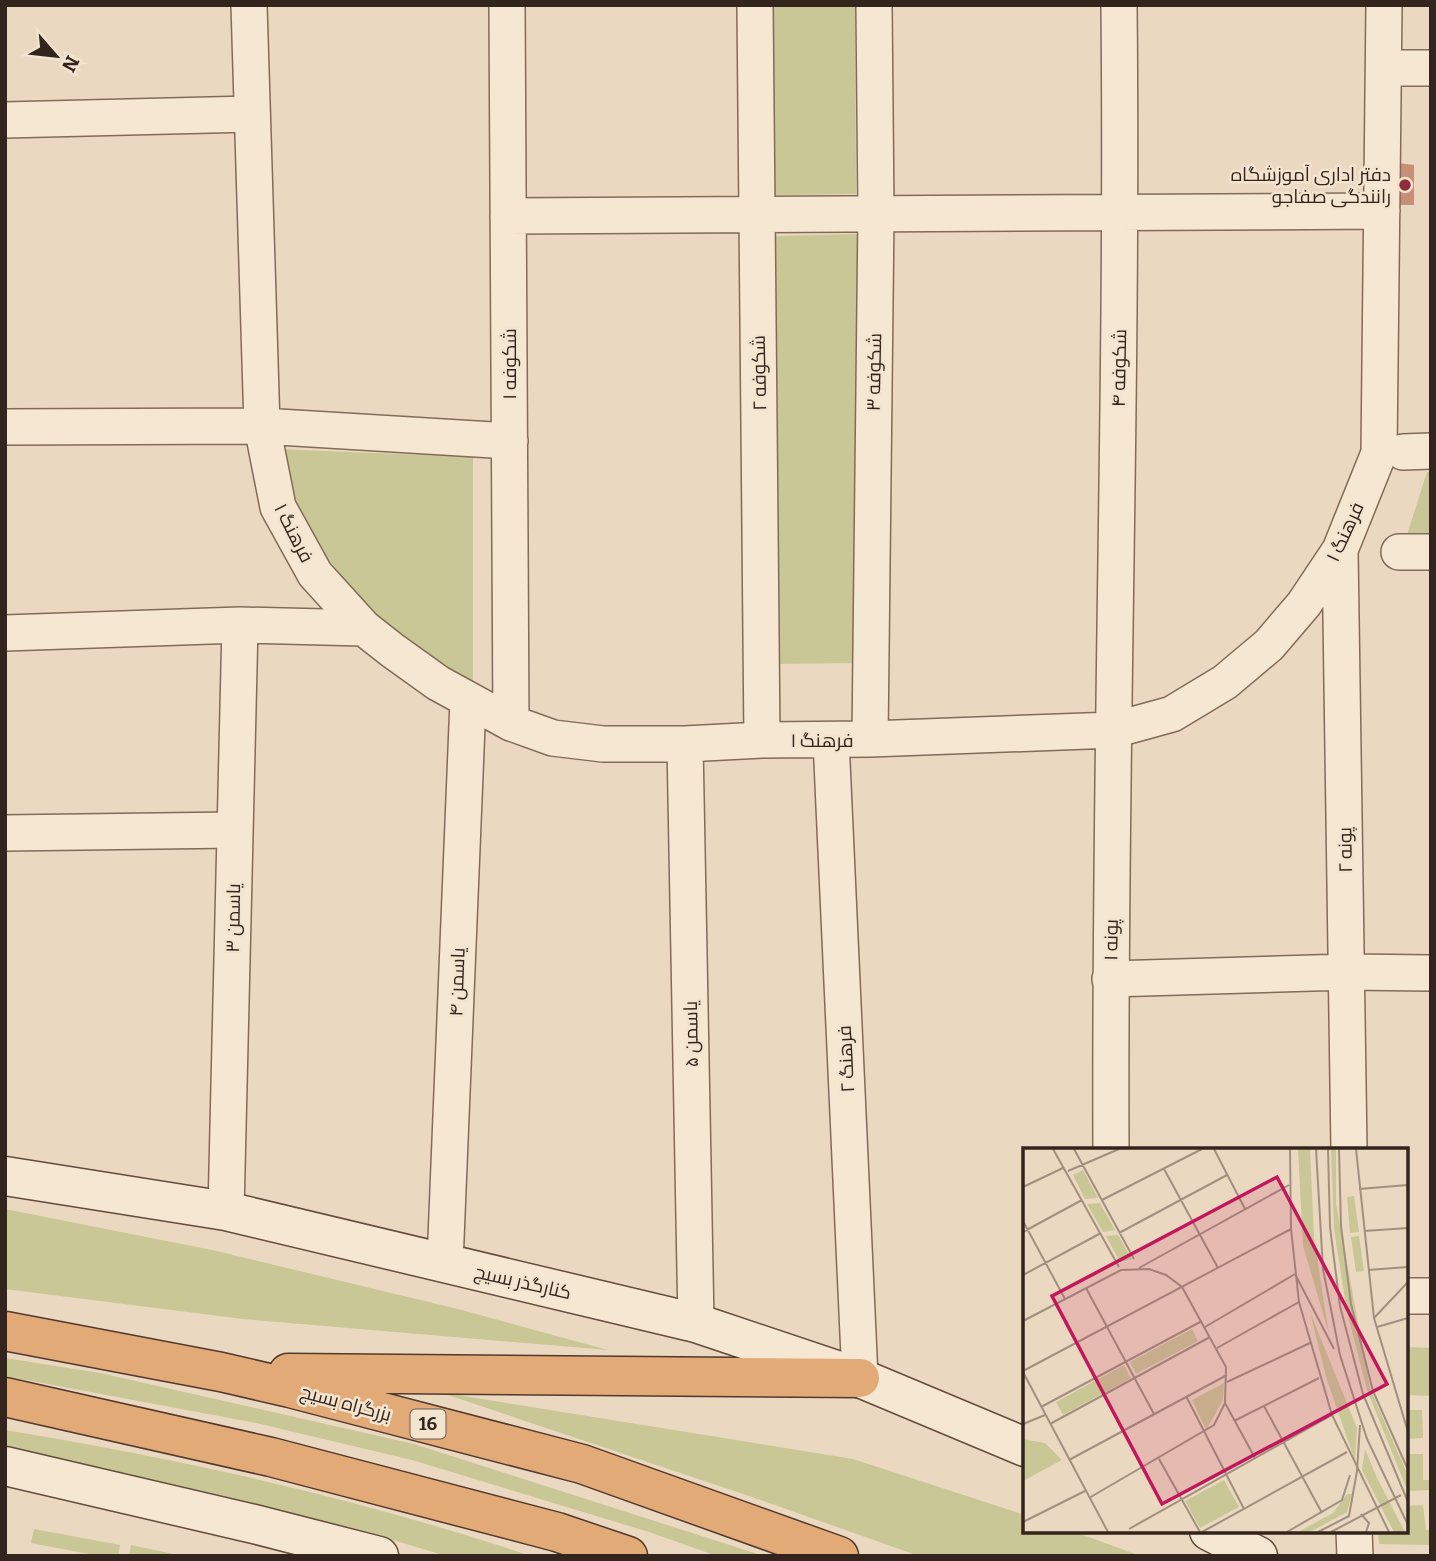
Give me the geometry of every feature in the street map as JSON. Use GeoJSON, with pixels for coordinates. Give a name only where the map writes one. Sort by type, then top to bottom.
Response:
{"type":"FeatureCollection","features":[{"type":"Feature","properties":{"kind":"highway","name":"بزرگراه بسیج"},"geometry":{"type":"LineString","coordinates":[[5,1331],[221,1372],[582,1464],[839,1556]]}},
{"type":"Feature","properties":{"kind":"highway"},"geometry":{"type":"LineString","coordinates":[[221,1372],[860,1378]]}},
{"type":"Feature","properties":{"kind":"highway"},"geometry":{"type":"LineString","coordinates":[[5,1397],[284,1461],[557,1532],[628,1556]]}},
{"type":"Feature","properties":{"kind":"main road","name":"کنارگذر بسیج"},"geometry":{"type":"LineString","coordinates":[[5,1176],[226,1211],[696,1323],[860,1378],[1023,1446]]}},
{"type":"Feature","properties":{"kind":"main road"},"geometry":{"type":"LineString","coordinates":[[5,1466],[379,1556]]}},
{"type":"Feature","properties":{"kind":"main road"},"geometry":{"type":"LineString","coordinates":[[1213,1533],[1258,1556]]}},
{"type":"Feature","properties":{"kind":"street","name":"فرهنگ ۱"},"geometry":{"type":"LineString","coordinates":[[249,5],[262,426],[278,507],[315,574],[364,628],[438,683],[511,723],[552,738],[603,744],[870,739],[1114,730],[1172,714],[1225,682],[1269,645],[1304,604],[1340,550],[1378,453],[1384,5]]}},
{"type":"Feature","properties":{"kind":"street","name":"شکوفه ۱"},"geometry":{"type":"LineString","coordinates":[[507,5],[511,723]]}},
{"type":"Feature","properties":{"kind":"street","name":"شکوفه ۲"},"geometry":{"type":"LineString","coordinates":[[755,5],[762,740]]}},
{"type":"Feature","properties":{"kind":"street","name":"شکوفه ۳"},"geometry":{"type":"LineString","coordinates":[[870,739],[876,214],[874,5]]}},
{"type":"Feature","properties":{"kind":"street","name":"شکوفه ۴"},"geometry":{"type":"LineString","coordinates":[[1114,730],[1121,211],[1119,5]]}},
{"type":"Feature","properties":{"kind":"street"},"geometry":{"type":"LineString","coordinates":[[1384,68],[1431,68]]}},
{"type":"Feature","properties":{"kind":"street"},"geometry":{"type":"LineString","coordinates":[[5,120],[251,114]]}},
{"type":"Feature","properties":{"kind":"street"},"geometry":{"type":"LineString","coordinates":[[508,216],[1382,211]]}},
{"type":"Feature","properties":{"kind":"street"},"geometry":{"type":"LineString","coordinates":[[5,426],[262,426],[510,441]]}},
{"type":"Feature","properties":{"kind":"street","name":"پونه ۲"},"geometry":{"type":"LineString","coordinates":[[1340,550],[1349,1148]]}},
{"type":"Feature","properties":{"kind":"street"},"geometry":{"type":"LineString","coordinates":[[5,633],[240,625],[364,628]]}},
{"type":"Feature","properties":{"kind":"street","name":"یاسمن ۳"},"geometry":{"type":"LineString","coordinates":[[226,1211],[240,625]]}},
{"type":"Feature","properties":{"kind":"street","name":"یاسمن ۴"},"geometry":{"type":"LineString","coordinates":[[446,1263],[468,701]]}},
{"type":"Feature","properties":{"kind":"street","name":"پونه ۱"},"geometry":{"type":"LineString","coordinates":[[1111,1148],[1110,979],[1114,730]]}},
{"type":"Feature","properties":{"kind":"street","name":"فرهنگ ۲"},"geometry":{"type":"LineString","coordinates":[[831,740],[860,1378]]}},
{"type":"Feature","properties":{"kind":"street","name":"یاسمن ۵"},"geometry":{"type":"LineString","coordinates":[[685,744],[696,1323]]}},
{"type":"Feature","properties":{"kind":"street"},"geometry":{"type":"LineString","coordinates":[[5,834],[234,830]]}},
{"type":"Feature","properties":{"kind":"street"},"geometry":{"type":"LineString","coordinates":[[1110,979],[1347,972],[1431,973]]}},
{"type":"Feature","properties":{"kind":"street"},"geometry":{"type":"LineString","coordinates":[[1408,1296],[1431,1296]]}},
{"type":"Feature","properties":{"kind":"street"},"geometry":{"type":"LineString","coordinates":[[1354,1533],[1355,1556]]}},
{"type":"Feature","properties":{"kind":"shaded area"},"geometry":{"type":"Polygon","coordinates":[[[769,5],[855,5],[856,194],[771,195],[769,5]]]}},
{"type":"Feature","properties":{"kind":"shaded area"},"geometry":{"type":"Polygon","coordinates":[[[858,234],[860,663],[775,664],[774,236],[858,234]]]}},
{"type":"Feature","properties":{"kind":"shaded area"},"geometry":{"type":"Polygon","coordinates":[[[276,449],[473,457],[473,682],[418,650],[387,628],[347,583],[321,548],[299,511],[276,449]]]}},
{"type":"Feature","properties":{"kind":"shaded area"},"geometry":{"type":"Polygon","coordinates":[[[1427,472],[1431,472],[1431,537],[1406,538],[1427,472]]]}},
{"type":"Feature","properties":{"kind":"shaded area"},"geometry":{"type":"Polygon","coordinates":[[[5,1209],[212,1250],[458,1309],[608,1350],[243,1319],[5,1289],[5,1209]]]}},
{"type":"Feature","properties":{"kind":"shaded area"},"geometry":{"type":"Polygon","coordinates":[[[1408,1347],[1431,1348],[1431,1396],[1408,1395],[1408,1347]]]}},
{"type":"Feature","properties":{"kind":"shaded area"},"geometry":{"type":"Polygon","coordinates":[[[5,1358],[100,1373],[414,1444],[764,1556],[717,1556],[649,1532],[412,1460],[256,1423],[5,1376],[5,1358]]]}},
{"type":"Feature","properties":{"kind":"shaded area"},"geometry":{"type":"Polygon","coordinates":[[[439,1392],[853,1459],[1023,1514],[1023,1533],[1078,1533],[1141,1556],[919,1556],[439,1392]]]}},
{"type":"Feature","properties":{"kind":"shaded area"},"geometry":{"type":"Polygon","coordinates":[[[1408,1410],[1422,1410],[1423,1438],[1408,1439],[1408,1410]]]}},
{"type":"Feature","properties":{"kind":"shaded area"},"geometry":{"type":"Polygon","coordinates":[[[5,1430],[271,1482],[402,1516],[531,1556],[446,1556],[370,1533],[5,1453],[5,1430]]]}},
{"type":"Feature","properties":{"kind":"shaded area"},"geometry":{"type":"Polygon","coordinates":[[[1408,1454],[1423,1454],[1423,1480],[1431,1480],[1431,1490],[1408,1491],[1408,1454]]]}},
{"type":"Feature","properties":{"kind":"shaded area"},"geometry":{"type":"Polygon","coordinates":[[[1423,1505],[1426,1530],[1431,1530],[1431,1545],[1379,1544],[1378,1533],[1408,1533],[1408,1506],[1423,1505]]]}},
{"type":"Feature","properties":{"kind":"shaded area"},"geometry":{"type":"Polygon","coordinates":[[[34,1529],[120,1545],[118,1556],[99,1556],[31,1543],[34,1529]]]}},
{"type":"Feature","properties":{"kind":"shaded area"},"geometry":{"type":"Polygon","coordinates":[[[131,1545],[183,1556],[129,1556],[131,1545]]]}},
{"type":"Feature","properties":{"kind":"building","name":"دفتر اداری آموزشگاه رانندگی صفاجو"},"geometry":{"type":"Polygon","coordinates":[[[1397,163],[1414,165],[1414,205],[1397,205],[1397,163]]]}},
{"type":"Feature","properties":{"kind":"place","name":"دفتر اداری آموزشگاه رانندگی صفاجو"},"geometry":{"type":"Point","coordinates":[1405,185]}}]}
